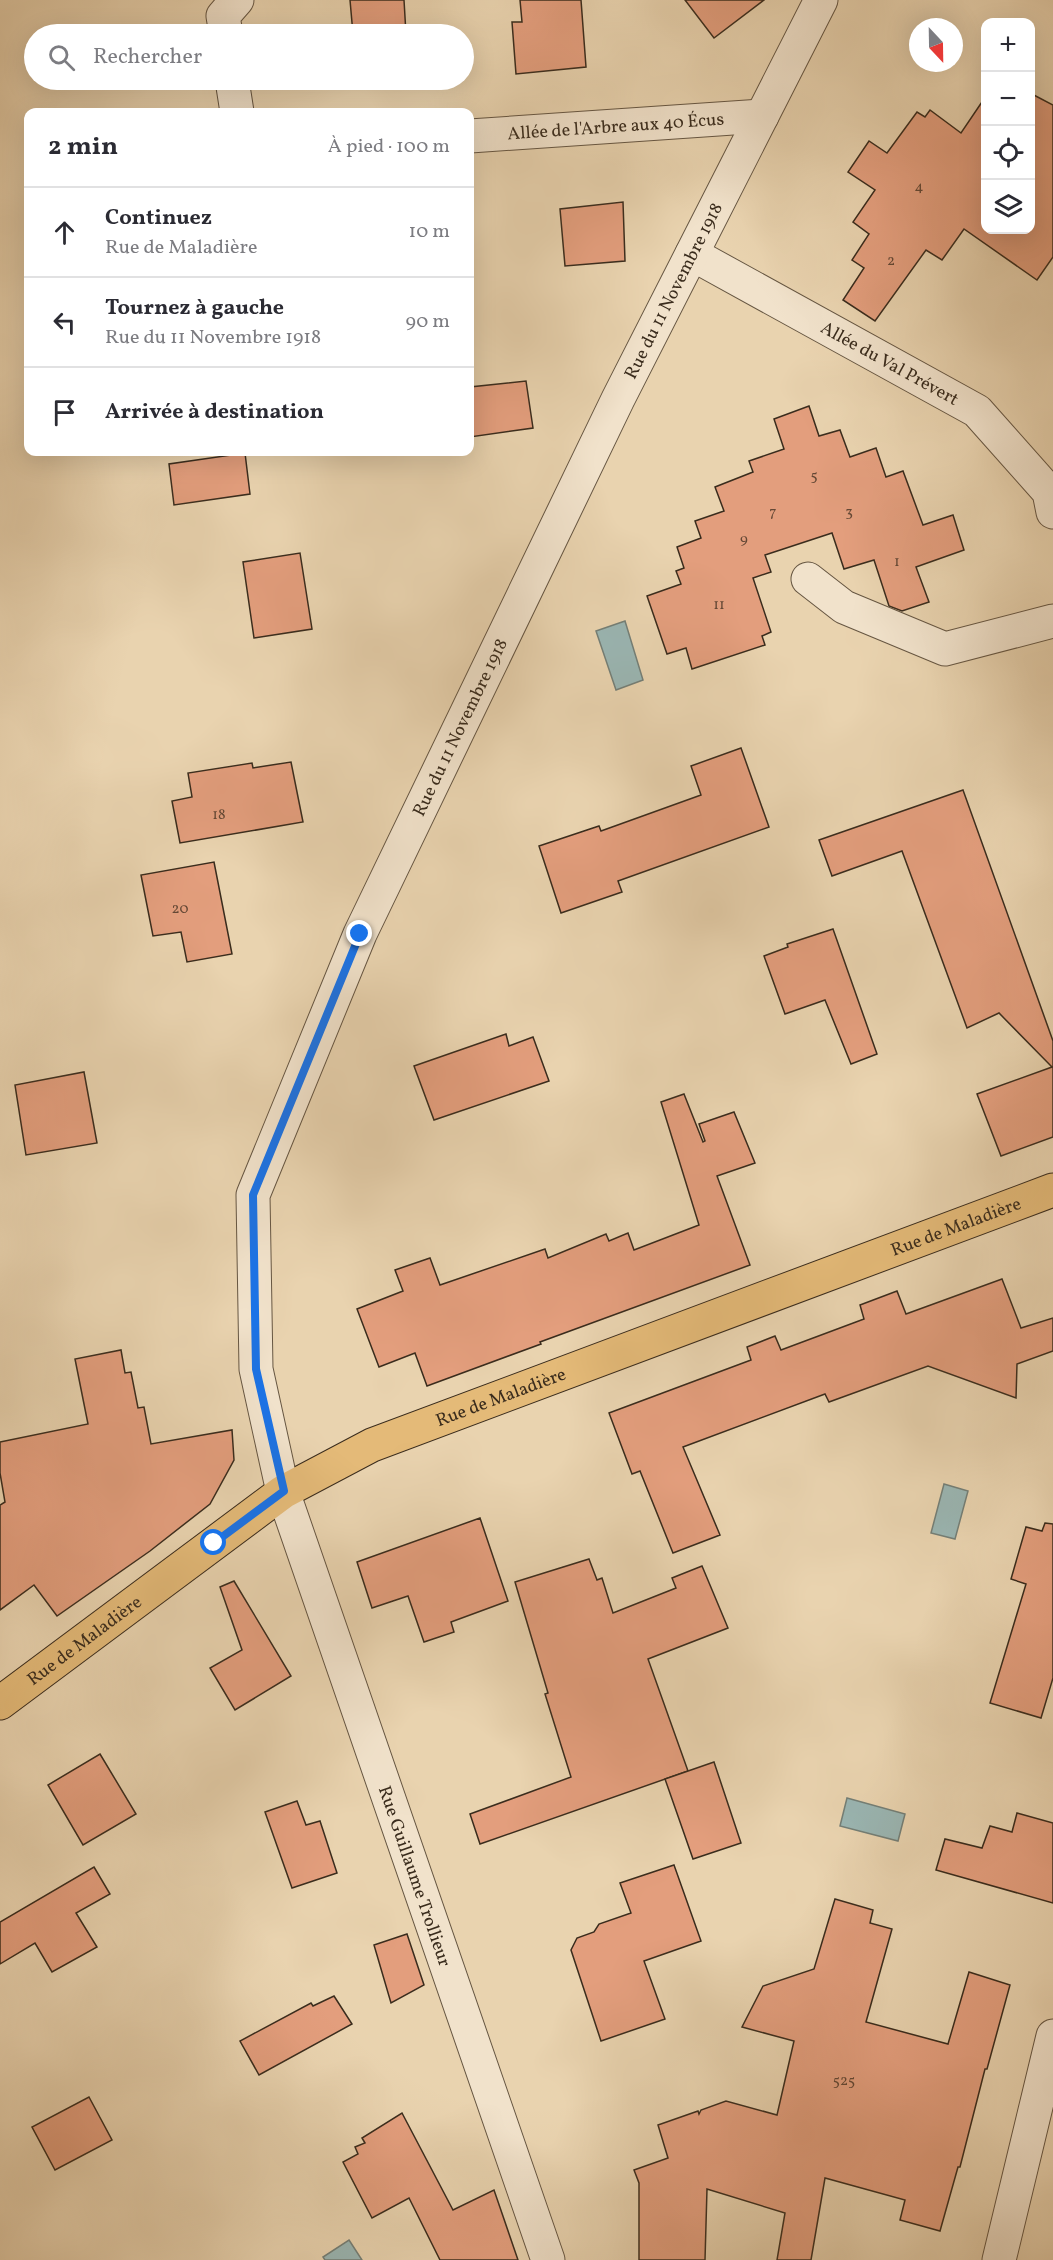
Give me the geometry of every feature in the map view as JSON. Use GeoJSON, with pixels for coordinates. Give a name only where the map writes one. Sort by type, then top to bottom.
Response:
{"type":"FeatureCollection","features":[{"type":"Feature","properties":{"kind":"main road","name":"Rue de Maladière"},"geometry":{"type":"LineString","coordinates":[[0,1703],[284,1491],[372,1445],[1053,1190]]}},
{"type":"Feature","properties":{"kind":"street"},"geometry":{"type":"LineString","coordinates":[[224,24],[223,15],[237,0]]}},
{"type":"Feature","properties":{"kind":"street","name":"Rue du 11 Novembre 1918"},"geometry":{"type":"LineString","coordinates":[[284,1491],[256,1369],[253,1195],[360,934],[618,399],[820,0]]}},
{"type":"Feature","properties":{"kind":"street"},"geometry":{"type":"LineString","coordinates":[[234,90],[236,108]]}},
{"type":"Feature","properties":{"kind":"street","name":"Allée de l'Arbre aux 40 Écus"},"geometry":{"type":"LineString","coordinates":[[474,136],[762,116]]}},
{"type":"Feature","properties":{"kind":"street","name":"Allée du Val Prévert"},"geometry":{"type":"LineString","coordinates":[[692,254],[977,411],[1049,492],[1053,512]]}},
{"type":"Feature","properties":{"kind":"street"},"geometry":{"type":"LineString","coordinates":[[808,579],[844,607],[945,649],[1053,621]]}},
{"type":"Feature","properties":{"kind":"street","name":"Rue Guillaume Trollieur"},"geometry":{"type":"LineString","coordinates":[[284,1491],[548,2260]]}},
{"type":"Feature","properties":{"kind":"street"},"geometry":{"type":"LineString","coordinates":[[999,2260],[1053,2036]]}},
{"type":"Feature","properties":{"kind":"water"},"geometry":{"type":"Polygon","coordinates":[[[625,621],[643,680],[616,690],[596,631],[625,621]]]}},
{"type":"Feature","properties":{"kind":"water"},"geometry":{"type":"Polygon","coordinates":[[[944,1484],[968,1491],[955,1539],[931,1533],[944,1484]]]}},
{"type":"Feature","properties":{"kind":"water"},"geometry":{"type":"Polygon","coordinates":[[[847,1798],[905,1814],[898,1841],[840,1826],[847,1798]]]}},
{"type":"Feature","properties":{"kind":"water"},"geometry":{"type":"Polygon","coordinates":[[[349,2240],[362,2260],[325,2260],[323,2257],[349,2240]]]}},
{"type":"Feature","properties":{"kind":"building"},"geometry":{"type":"Polygon","coordinates":[[[350,0],[404,0],[405,24],[352,24],[350,0]]]}},
{"type":"Feature","properties":{"kind":"building"},"geometry":{"type":"Polygon","coordinates":[[[520,0],[581,0],[586,67],[516,74],[512,22],[522,22],[520,0]]]}},
{"type":"Feature","properties":{"kind":"building"},"geometry":{"type":"Polygon","coordinates":[[[685,0],[764,0],[714,38],[685,0]]]}},
{"type":"Feature","properties":{"kind":"building"},"geometry":{"type":"Polygon","coordinates":[[[1035,96],[1053,105],[1053,257],[1037,280],[964,229],[942,260],[926,250],[875,321],[843,300],[864,268],[852,260],[869,234],[853,222],[875,190],[848,172],[869,141],[887,153],[917,112],[925,117],[930,110],[961,133],[981,103],[981,234],[1035,234],[1035,96]]]}},
{"type":"Feature","properties":{"kind":"building"},"geometry":{"type":"Polygon","coordinates":[[[623,202],[625,261],[565,266],[560,209],[623,202]]]}},
{"type":"Feature","properties":{"kind":"building"},"geometry":{"type":"Polygon","coordinates":[[[526,381],[533,428],[474,436],[474,387],[526,381]]]}},
{"type":"Feature","properties":{"kind":"building"},"geometry":{"type":"Polygon","coordinates":[[[809,406],[819,436],[840,430],[850,457],[876,448],[886,477],[903,471],[923,525],[953,515],[964,550],[916,567],[929,602],[902,611],[889,606],[874,560],[844,569],[832,533],[765,555],[771,572],[753,578],[771,632],[762,636],[765,645],[692,669],[686,648],[667,654],[647,596],[681,584],[676,571],[684,568],[677,547],[701,538],[695,521],[724,511],[715,487],[753,472],[749,461],[784,449],[774,419],[809,406]]]}},
{"type":"Feature","properties":{"kind":"building"},"geometry":{"type":"Polygon","coordinates":[[[224,456],[245,456],[250,494],[174,505],[169,464],[224,456]]]}},
{"type":"Feature","properties":{"kind":"building"},"geometry":{"type":"Polygon","coordinates":[[[300,553],[312,629],[254,638],[243,562],[300,553]]]}},
{"type":"Feature","properties":{"kind":"building"},"geometry":{"type":"Polygon","coordinates":[[[741,748],[769,827],[618,881],[622,892],[561,913],[539,846],[599,826],[601,831],[701,795],[691,766],[741,748]]]}},
{"type":"Feature","properties":{"kind":"building"},"geometry":{"type":"Polygon","coordinates":[[[291,762],[303,822],[180,843],[172,801],[192,797],[188,773],[252,763],[253,768],[291,762]]]}},
{"type":"Feature","properties":{"kind":"building"},"geometry":{"type":"Polygon","coordinates":[[[963,790],[1053,1041],[1053,1137],[1001,1156],[977,1094],[1052,1067],[999,1013],[967,1028],[902,851],[832,876],[819,840],[963,790]]]}},
{"type":"Feature","properties":{"kind":"building"},"geometry":{"type":"Polygon","coordinates":[[[214,862],[232,954],[187,962],[181,932],[153,936],[141,875],[214,862]]]}},
{"type":"Feature","properties":{"kind":"building"},"geometry":{"type":"Polygon","coordinates":[[[833,929],[877,1054],[851,1064],[825,1000],[785,1014],[764,956],[788,947],[787,944],[833,929]]]}},
{"type":"Feature","properties":{"kind":"building"},"geometry":{"type":"Polygon","coordinates":[[[506,1034],[509,1046],[533,1037],[549,1081],[434,1120],[414,1066],[506,1034]]]}},
{"type":"Feature","properties":{"kind":"building"},"geometry":{"type":"Polygon","coordinates":[[[84,1072],[97,1143],[26,1155],[15,1085],[84,1072]]]}},
{"type":"Feature","properties":{"kind":"building"},"geometry":{"type":"Polygon","coordinates":[[[684,1094],[703,1142],[705,1141],[699,1124],[734,1112],[755,1163],[717,1176],[750,1265],[427,1386],[415,1353],[379,1367],[357,1309],[403,1291],[395,1270],[430,1258],[440,1285],[545,1249],[548,1258],[606,1234],[609,1241],[628,1233],[634,1250],[699,1225],[661,1102],[684,1094]]]}},
{"type":"Feature","properties":{"kind":"building"},"geometry":{"type":"Polygon","coordinates":[[[1002,1279],[1021,1328],[1053,1318],[1053,1351],[1017,1364],[1016,1398],[928,1366],[829,1402],[825,1394],[683,1447],[720,1535],[673,1553],[640,1471],[632,1474],[609,1413],[751,1360],[747,1347],[775,1336],[781,1350],[864,1319],[860,1305],[897,1291],[906,1314],[1002,1279]]]}},
{"type":"Feature","properties":{"kind":"building"},"geometry":{"type":"Polygon","coordinates":[[[121,1350],[125,1373],[131,1372],[138,1408],[144,1407],[151,1444],[232,1430],[234,1460],[210,1504],[150,1551],[57,1616],[34,1585],[0,1610],[0,1505],[5,1502],[0,1473],[0,1442],[88,1424],[75,1359],[121,1350]]]}},
{"type":"Feature","properties":{"kind":"building"},"geometry":{"type":"Polygon","coordinates":[[[480,1518],[508,1601],[451,1622],[454,1632],[424,1642],[408,1596],[372,1608],[357,1562],[480,1518]]]}},
{"type":"Feature","properties":{"kind":"building"},"geometry":{"type":"Polygon","coordinates":[[[1045,1523],[1053,1524],[1053,1678],[1041,1718],[990,1703],[1026,1584],[1011,1579],[1026,1527],[1042,1531],[1045,1523]]]}},
{"type":"Feature","properties":{"kind":"building"},"geometry":{"type":"Polygon","coordinates":[[[589,1559],[597,1580],[602,1578],[613,1613],[676,1588],[672,1578],[702,1566],[728,1628],[648,1659],[688,1771],[480,1844],[470,1814],[571,1777],[545,1694],[548,1693],[515,1582],[589,1559]]]}},
{"type":"Feature","properties":{"kind":"building"},"geometry":{"type":"Polygon","coordinates":[[[234,1581],[291,1676],[235,1710],[210,1668],[242,1650],[220,1587],[234,1581]]]}},
{"type":"Feature","properties":{"kind":"building"},"geometry":{"type":"Polygon","coordinates":[[[100,1754],[136,1814],[83,1845],[48,1785],[100,1754]]]}},
{"type":"Feature","properties":{"kind":"building"},"geometry":{"type":"Polygon","coordinates":[[[714,1762],[741,1843],[693,1859],[665,1779],[714,1762]]]}},
{"type":"Feature","properties":{"kind":"building"},"geometry":{"type":"Polygon","coordinates":[[[297,1801],[306,1825],[320,1821],[337,1873],[292,1888],[265,1812],[297,1801]]]}},
{"type":"Feature","properties":{"kind":"building"},"geometry":{"type":"Polygon","coordinates":[[[1017,1813],[1053,1823],[1053,1903],[936,1870],[945,1839],[982,1848],[990,1826],[1012,1832],[1017,1813]]]}},
{"type":"Feature","properties":{"kind":"building"},"geometry":{"type":"Polygon","coordinates":[[[674,1865],[701,1941],[644,1961],[665,2019],[601,2041],[571,1950],[577,1938],[594,1932],[599,1924],[631,1913],[620,1883],[674,1865]]]}},
{"type":"Feature","properties":{"kind":"building"},"geometry":{"type":"Polygon","coordinates":[[[94,1867],[110,1894],[76,1913],[97,1947],[52,1972],[35,1943],[0,1964],[0,1922],[94,1867]]]}},
{"type":"Feature","properties":{"kind":"building"},"geometry":{"type":"Polygon","coordinates":[[[835,1899],[873,1910],[870,1923],[892,1929],[866,2022],[948,2044],[969,1972],[1010,1985],[940,2231],[900,2220],[905,2200],[825,2178],[811,2260],[777,2260],[785,2213],[707,2189],[705,2260],[639,2260],[639,2183],[634,2170],[668,2158],[658,2125],[698,2111],[699,2114],[701,2110],[726,2101],[777,2115],[794,2041],[742,2027],[763,1986],[814,1969],[835,1899]]]}},
{"type":"Feature","properties":{"kind":"building"},"geometry":{"type":"Polygon","coordinates":[[[407,1934],[424,1985],[391,2003],[374,1945],[407,1934]]]}},
{"type":"Feature","properties":{"kind":"building"},"geometry":{"type":"Polygon","coordinates":[[[334,1996],[352,2024],[259,2075],[240,2041],[311,2003],[313,2006],[334,1996]]]}},
{"type":"Feature","properties":{"kind":"building"},"geometry":{"type":"Polygon","coordinates":[[[89,2097],[112,2140],[55,2170],[32,2127],[89,2097]]]}},
{"type":"Feature","properties":{"kind":"building"},"geometry":{"type":"Polygon","coordinates":[[[402,2113],[453,2210],[494,2190],[518,2260],[440,2260],[409,2198],[372,2218],[343,2162],[358,2154],[355,2147],[365,2143],[362,2138],[402,2113]]]}},
{"type":"Feature","properties":{"kind":"route"},"geometry":{"type":"LineString","coordinates":[[214,1543],[284,1491],[256,1369],[253,1195],[360,934]]}}]}
